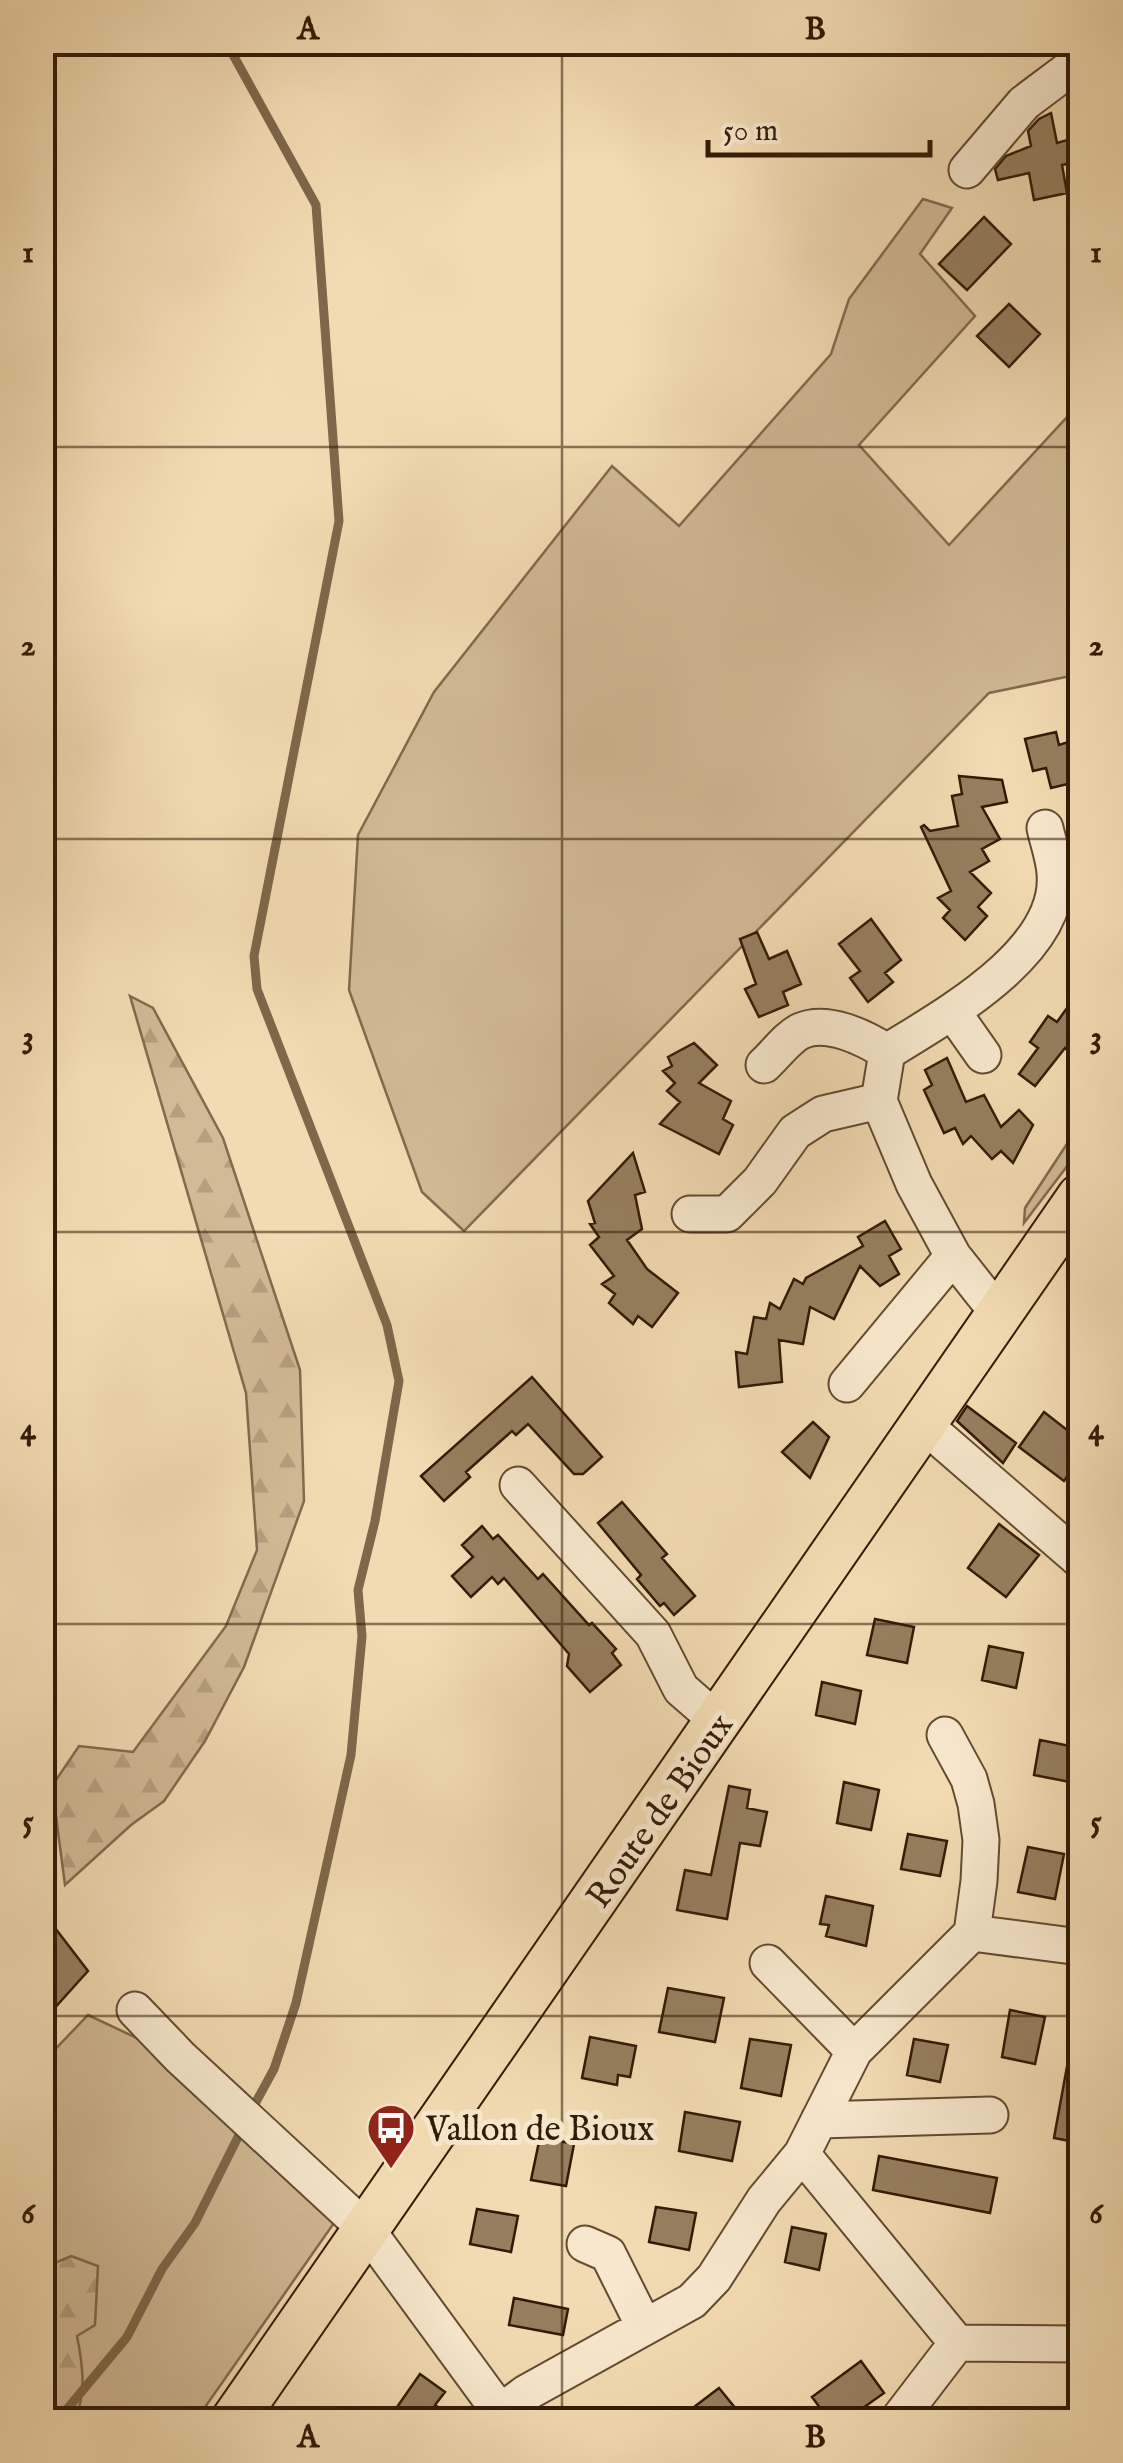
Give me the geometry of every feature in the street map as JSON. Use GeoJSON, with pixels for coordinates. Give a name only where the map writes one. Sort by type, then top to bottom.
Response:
{"type":"FeatureCollection","features":[{"type":"Feature","properties":{"kind":"main road","name":"Route de Bioux"},"geometry":{"type":"LineString","coordinates":[[234,2420],[1080,1197]]}},
{"type":"Feature","properties":{"kind":"street"},"geometry":{"type":"LineString","coordinates":[[967,170],[1024,103],[1080,61]]}},
{"type":"Feature","properties":{"kind":"street"},"geometry":{"type":"LineString","coordinates":[[998,1313],[953,1256],[914,1184],[879,1101],[887,1052],[952,1012],[1030,947],[1048,918],[1056,876],[1045,828]]}},
{"type":"Feature","properties":{"kind":"street"},"geometry":{"type":"LineString","coordinates":[[952,1012],[982,1054]]}},
{"type":"Feature","properties":{"kind":"street"},"geometry":{"type":"LineString","coordinates":[[764,1065],[801,1030],[834,1028],[863,1037],[887,1052]]}},
{"type":"Feature","properties":{"kind":"street"},"geometry":{"type":"LineString","coordinates":[[690,1214],[728,1214],[760,1181],[795,1132],[823,1114],[879,1101]]}},
{"type":"Feature","properties":{"kind":"street"},"geometry":{"type":"LineString","coordinates":[[847,1384],[953,1256]]}},
{"type":"Feature","properties":{"kind":"street"},"geometry":{"type":"LineString","coordinates":[[922,1423],[1080,1560]]}},
{"type":"Feature","properties":{"kind":"street"},"geometry":{"type":"LineString","coordinates":[[518,1485],[653,1634],[681,1689],[719,1722]]}},
{"type":"Feature","properties":{"kind":"street"},"geometry":{"type":"LineString","coordinates":[[135,2010],[180,2057],[367,2230],[498,2418],[526,2393],[692,2300],[714,2278],[764,2200],[802,2154],[854,2051],[972,1933],[980,1881],[976,1804],[970,1779],[945,1734]]}},
{"type":"Feature","properties":{"kind":"street"},"geometry":{"type":"LineString","coordinates":[[972,1933],[1080,1947]]}},
{"type":"Feature","properties":{"kind":"street"},"geometry":{"type":"LineString","coordinates":[[768,1963],[854,2051]]}},
{"type":"Feature","properties":{"kind":"street"},"geometry":{"type":"LineString","coordinates":[[820,2120],[990,2116]]}},
{"type":"Feature","properties":{"kind":"street"},"geometry":{"type":"LineString","coordinates":[[802,2154],[957,2343]]}},
{"type":"Feature","properties":{"kind":"street"},"geometry":{"type":"LineString","coordinates":[[586,2244],[608,2254],[644,2326]]}},
{"type":"Feature","properties":{"kind":"street"},"geometry":{"type":"LineString","coordinates":[[957,2343],[1080,2344]]}},
{"type":"Feature","properties":{"kind":"street"},"geometry":{"type":"LineString","coordinates":[[898,2420],[957,2343]]}},
{"type":"Feature","properties":{"kind":"green space"},"geometry":{"type":"Polygon","coordinates":[[[923,199],[952,208],[920,254],[975,316],[859,445],[949,545],[1080,403],[1080,674],[989,693],[464,1231],[422,1192],[349,990],[358,835],[434,692],[612,466],[679,526],[831,354],[849,299],[923,199]]]}},
{"type":"Feature","properties":{"kind":"green space"},"geometry":{"type":"Polygon","coordinates":[[[130,996],[153,1008],[223,1138],[300,1370],[304,1501],[244,1667],[205,1741],[164,1801],[131,1825],[65,1885],[52,1786],[79,1746],[133,1752],[226,1626],[257,1550],[246,1393],[130,996]]]}},
{"type":"Feature","properties":{"kind":"green space"},"geometry":{"type":"Polygon","coordinates":[[[1080,1124],[1080,1149],[1024,1223],[1025,1208],[1080,1124]]]}},
{"type":"Feature","properties":{"kind":"green space"},"geometry":{"type":"Polygon","coordinates":[[[88,2015],[141,2040],[334,2223],[196,2420],[43,2420],[42,2063],[88,2015]]]}},
{"type":"Feature","properties":{"kind":"green space"},"geometry":{"type":"Polygon","coordinates":[[[71,2256],[98,2266],[95,2325],[77,2336],[82,2368],[78,2411],[73,2420],[43,2420],[43,2268],[71,2256]]]}},
{"type":"Feature","properties":{"kind":"building"},"geometry":{"type":"Polygon","coordinates":[[[1051,113],[1057,143],[1071,139],[1076,162],[1062,165],[1067,193],[1034,200],[1029,173],[998,180],[995,169],[1006,156],[1031,146],[1028,131],[1051,113]]]}},
{"type":"Feature","properties":{"kind":"building"},"geometry":{"type":"Polygon","coordinates":[[[984,217],[1011,244],[967,290],[939,264],[984,217]]]}},
{"type":"Feature","properties":{"kind":"building"},"geometry":{"type":"Polygon","coordinates":[[[1009,304],[1040,334],[1009,367],[977,336],[1009,304]]]}},
{"type":"Feature","properties":{"kind":"building"},"geometry":{"type":"Polygon","coordinates":[[[1056,732],[1059,745],[1075,740],[1072,783],[1051,788],[1046,768],[1033,771],[1025,739],[1056,732]]]}},
{"type":"Feature","properties":{"kind":"building"},"geometry":{"type":"Polygon","coordinates":[[[959,776],[1002,780],[1007,802],[982,807],[1000,839],[982,849],[989,861],[970,872],[991,893],[978,907],[987,916],[965,940],[943,918],[950,910],[938,898],[951,891],[921,827],[924,825],[930,831],[958,826],[952,796],[962,794],[959,776]]]}},
{"type":"Feature","properties":{"kind":"building"},"geometry":{"type":"Polygon","coordinates":[[[871,919],[901,960],[885,973],[893,982],[868,1002],[850,978],[860,971],[839,944],[871,919]]]}},
{"type":"Feature","properties":{"kind":"building"},"geometry":{"type":"Polygon","coordinates":[[[757,932],[769,959],[787,951],[801,984],[783,992],[788,1005],[759,1017],[745,989],[756,984],[740,939],[757,932]]]}},
{"type":"Feature","properties":{"kind":"building"},"geometry":{"type":"Polygon","coordinates":[[[1080,990],[1080,1060],[1065,1048],[1035,1086],[1019,1074],[1038,1048],[1030,1042],[1048,1016],[1057,1022],[1080,990]]]}},
{"type":"Feature","properties":{"kind":"building"},"geometry":{"type":"Polygon","coordinates":[[[694,1043],[717,1065],[699,1083],[731,1101],[723,1119],[733,1125],[719,1154],[660,1124],[680,1102],[667,1091],[675,1083],[663,1071],[672,1066],[668,1057],[694,1043]]]}},
{"type":"Feature","properties":{"kind":"building"},"geometry":{"type":"Polygon","coordinates":[[[947,1058],[966,1102],[984,1095],[1001,1127],[1019,1110],[1033,1125],[1013,1163],[1001,1151],[992,1159],[971,1136],[963,1144],[955,1128],[944,1133],[924,1090],[932,1085],[925,1070],[947,1058]]]}},
{"type":"Feature","properties":{"kind":"building"},"geometry":{"type":"Polygon","coordinates":[[[633,1153],[645,1192],[635,1195],[642,1229],[627,1240],[647,1269],[678,1293],[652,1327],[638,1316],[633,1324],[609,1303],[615,1294],[602,1284],[614,1276],[590,1245],[599,1237],[590,1224],[595,1223],[588,1201],[633,1153]]]}},
{"type":"Feature","properties":{"kind":"building"},"geometry":{"type":"Polygon","coordinates":[[[885,1221],[901,1249],[889,1256],[899,1274],[880,1286],[860,1266],[834,1319],[810,1307],[803,1344],[779,1340],[782,1382],[739,1387],[736,1352],[747,1354],[754,1317],[766,1319],[770,1303],[780,1309],[794,1279],[803,1284],[806,1278],[863,1246],[858,1237],[885,1221]]]}},
{"type":"Feature","properties":{"kind":"building"},"geometry":{"type":"Polygon","coordinates":[[[532,1377],[602,1457],[583,1474],[574,1474],[528,1424],[516,1435],[512,1431],[466,1472],[470,1477],[444,1501],[421,1476],[532,1377]]]}},
{"type":"Feature","properties":{"kind":"building"},"geometry":{"type":"Polygon","coordinates":[[[967,1406],[1016,1443],[1003,1463],[957,1421],[967,1406]]]}},
{"type":"Feature","properties":{"kind":"building"},"geometry":{"type":"Polygon","coordinates":[[[1044,1412],[1080,1440],[1080,1458],[1064,1481],[1019,1447],[1044,1412]]]}},
{"type":"Feature","properties":{"kind":"building"},"geometry":{"type":"Polygon","coordinates":[[[813,1422],[829,1437],[810,1478],[782,1452],[813,1422]]]}},
{"type":"Feature","properties":{"kind":"building"},"geometry":{"type":"Polygon","coordinates":[[[622,1502],[667,1554],[662,1558],[695,1596],[674,1615],[664,1603],[660,1606],[637,1579],[641,1575],[598,1523],[622,1502]]]}},
{"type":"Feature","properties":{"kind":"building"},"geometry":{"type":"Polygon","coordinates":[[[999,1524],[1039,1555],[1006,1597],[968,1568],[999,1524]]]}},
{"type":"Feature","properties":{"kind":"building"},"geometry":{"type":"Polygon","coordinates":[[[482,1526],[493,1539],[498,1535],[538,1579],[543,1574],[616,1649],[612,1653],[621,1665],[590,1692],[567,1666],[569,1654],[504,1578],[498,1584],[492,1577],[471,1597],[452,1576],[473,1557],[462,1545],[482,1526]]]}},
{"type":"Feature","properties":{"kind":"building"},"geometry":{"type":"Polygon","coordinates":[[[875,1619],[914,1627],[907,1663],[867,1655],[875,1619]]]}},
{"type":"Feature","properties":{"kind":"building"},"geometry":{"type":"Polygon","coordinates":[[[989,1646],[1023,1653],[1016,1688],[982,1680],[989,1646]]]}},
{"type":"Feature","properties":{"kind":"building"},"geometry":{"type":"Polygon","coordinates":[[[822,1682],[861,1691],[855,1724],[816,1715],[822,1682]]]}},
{"type":"Feature","properties":{"kind":"building"},"geometry":{"type":"Polygon","coordinates":[[[1040,1740],[1080,1748],[1080,1784],[1034,1775],[1040,1740]]]}},
{"type":"Feature","properties":{"kind":"building"},"geometry":{"type":"Polygon","coordinates":[[[844,1782],[879,1790],[871,1830],[837,1823],[844,1782]]]}},
{"type":"Feature","properties":{"kind":"building"},"geometry":{"type":"Polygon","coordinates":[[[729,1786],[750,1790],[747,1808],[767,1812],[760,1846],[740,1843],[727,1919],[677,1910],[685,1870],[711,1875],[729,1786]]]}},
{"type":"Feature","properties":{"kind":"building"},"geometry":{"type":"Polygon","coordinates":[[[908,1834],[947,1841],[940,1876],[901,1869],[908,1834]]]}},
{"type":"Feature","properties":{"kind":"building"},"geometry":{"type":"Polygon","coordinates":[[[1028,1847],[1064,1854],[1055,1899],[1018,1892],[1028,1847]]]}},
{"type":"Feature","properties":{"kind":"building"},"geometry":{"type":"Polygon","coordinates":[[[826,1896],[873,1906],[866,1946],[826,1936],[829,1925],[820,1924],[826,1896]]]}},
{"type":"Feature","properties":{"kind":"building"},"geometry":{"type":"Polygon","coordinates":[[[42,1911],[88,1971],[42,2022],[42,1911]]]}},
{"type":"Feature","properties":{"kind":"building"},"geometry":{"type":"Polygon","coordinates":[[[668,1988],[724,1998],[715,2042],[659,2032],[668,1988]]]}},
{"type":"Feature","properties":{"kind":"building"},"geometry":{"type":"Polygon","coordinates":[[[1010,2010],[1045,2017],[1035,2064],[1002,2057],[1010,2010]]]}},
{"type":"Feature","properties":{"kind":"building"},"geometry":{"type":"Polygon","coordinates":[[[590,2037],[636,2046],[630,2077],[618,2075],[617,2085],[582,2078],[590,2037]]]}},
{"type":"Feature","properties":{"kind":"building"},"geometry":{"type":"Polygon","coordinates":[[[750,2039],[791,2045],[781,2096],[741,2088],[750,2039]]]}},
{"type":"Feature","properties":{"kind":"building"},"geometry":{"type":"Polygon","coordinates":[[[914,2039],[948,2045],[940,2082],[907,2075],[914,2039]]]}},
{"type":"Feature","properties":{"kind":"building"},"geometry":{"type":"Polygon","coordinates":[[[1068,2061],[1080,2062],[1080,2143],[1054,2138],[1068,2061]]]}},
{"type":"Feature","properties":{"kind":"building"},"geometry":{"type":"Polygon","coordinates":[[[685,2112],[740,2122],[732,2161],[679,2151],[685,2112]]]}},
{"type":"Feature","properties":{"kind":"building"},"geometry":{"type":"Polygon","coordinates":[[[540,2137],[574,2144],[566,2186],[531,2180],[540,2137]]]}},
{"type":"Feature","properties":{"kind":"building"},"geometry":{"type":"Polygon","coordinates":[[[879,2156],[997,2178],[990,2213],[873,2190],[879,2156]]]}},
{"type":"Feature","properties":{"kind":"building"},"geometry":{"type":"Polygon","coordinates":[[[656,2207],[696,2213],[689,2250],[649,2242],[656,2207]]]}},
{"type":"Feature","properties":{"kind":"building"},"geometry":{"type":"Polygon","coordinates":[[[477,2209],[518,2216],[511,2252],[470,2244],[477,2209]]]}},
{"type":"Feature","properties":{"kind":"building"},"geometry":{"type":"Polygon","coordinates":[[[792,2227],[826,2234],[819,2270],[785,2262],[792,2227]]]}},
{"type":"Feature","properties":{"kind":"building"},"geometry":{"type":"Polygon","coordinates":[[[514,2298],[568,2309],[563,2335],[509,2325],[514,2298]]]}},
{"type":"Feature","properties":{"kind":"building"},"geometry":{"type":"Polygon","coordinates":[[[861,2361],[884,2393],[846,2420],[829,2420],[812,2397],[861,2361]]]}},
{"type":"Feature","properties":{"kind":"building"},"geometry":{"type":"Polygon","coordinates":[[[420,2374],[445,2392],[435,2405],[456,2420],[388,2420],[420,2374]]]}},
{"type":"Feature","properties":{"kind":"building"},"geometry":{"type":"Polygon","coordinates":[[[719,2388],[745,2420],[677,2420],[719,2388]]]}},
{"type":"Feature","properties":{"kind":"waterway"},"geometry":{"type":"LineString","coordinates":[[226,42],[316,205],[339,521],[254,956],[257,989],[387,1325],[399,1381],[375,1521],[358,1590],[362,1636],[351,1755],[296,2003],[274,2069],[251,2111]]}},
{"type":"Feature","properties":{"kind":"waterway"},"geometry":{"type":"LineString","coordinates":[[58,2420],[127,2337],[162,2269],[195,2223],[244,2125]]}},
{"type":"Feature","properties":{"kind":"place","name":"Vallon de Bioux"},"geometry":{"type":"Point","coordinates":[391,2170]}}]}
